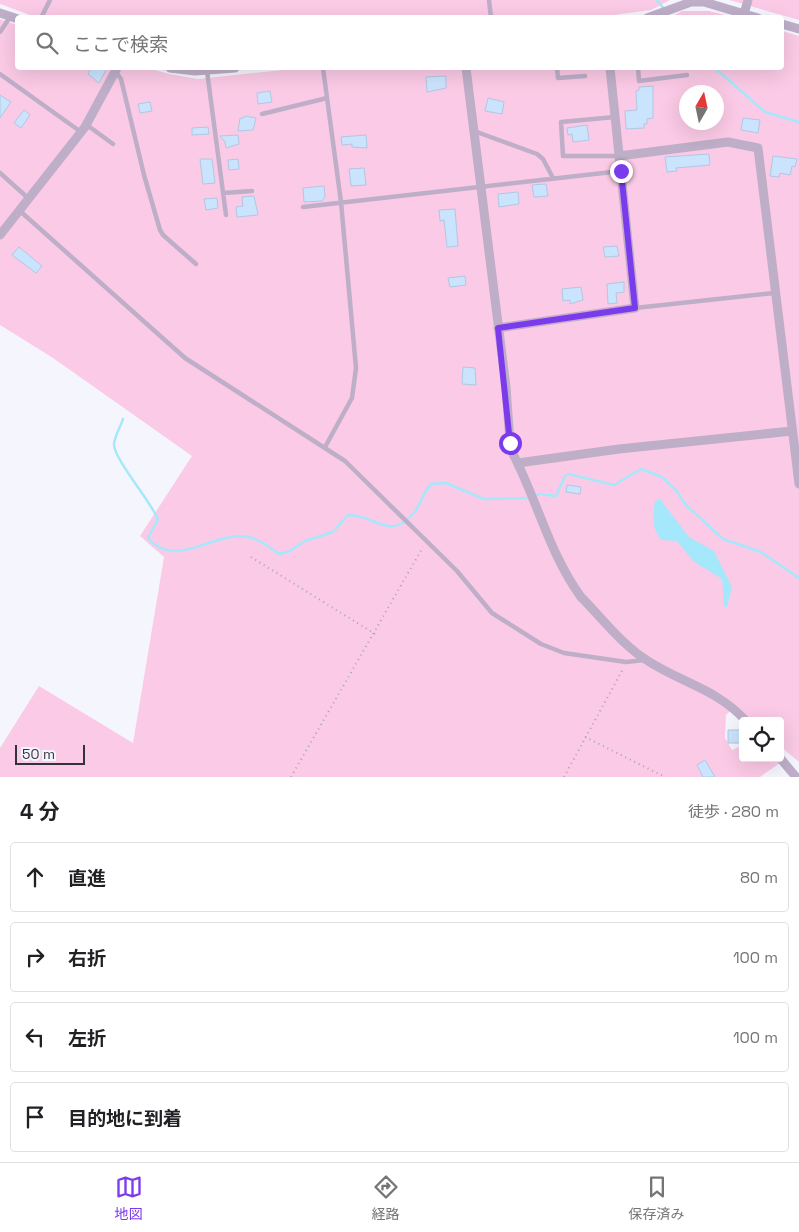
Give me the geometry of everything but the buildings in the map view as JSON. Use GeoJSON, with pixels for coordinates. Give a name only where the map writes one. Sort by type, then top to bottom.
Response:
{"type":"FeatureCollection","features":[{"type":"Feature","properties":{"kind":"street"},"geometry":{"type":"LineString","coordinates":[[744,14],[748,0]]}},
{"type":"Feature","properties":{"kind":"street"},"geometry":{"type":"LineString","coordinates":[[655,15],[692,2],[704,2],[748,15]]}},
{"type":"Feature","properties":{"kind":"street"},"geometry":{"type":"LineString","coordinates":[[0,13],[14,18]]}},
{"type":"Feature","properties":{"kind":"street"},"geometry":{"type":"LineString","coordinates":[[784,25],[799,29]]}},
{"type":"Feature","properties":{"kind":"street"},"geometry":{"type":"LineString","coordinates":[[0,235],[84,128],[115,70]]}},
{"type":"Feature","properties":{"kind":"street"},"geometry":{"type":"LineString","coordinates":[[195,70],[216,70]]}},
{"type":"Feature","properties":{"kind":"street"},"geometry":{"type":"LineString","coordinates":[[466,70],[510,443],[518,463],[572,586],[581,597],[646,660],[712,692],[733,707],[742,717]]}},
{"type":"Feature","properties":{"kind":"street"},"geometry":{"type":"LineString","coordinates":[[498,328],[635,308],[610,70]]}},
{"type":"Feature","properties":{"kind":"street"},"geometry":{"type":"LineString","coordinates":[[619,156],[728,142],[758,148],[774,293],[799,484]]}},
{"type":"Feature","properties":{"kind":"street"},"geometry":{"type":"LineString","coordinates":[[518,463],[619,449],[792,432]]}},
{"type":"Feature","properties":{"kind":"street"},"geometry":{"type":"LineString","coordinates":[[783,762],[796,777]]}},
{"type":"Feature","properties":{"kind":"lane"},"geometry":{"type":"LineString","coordinates":[[42,15],[50,0]]}},
{"type":"Feature","properties":{"kind":"lane"},"geometry":{"type":"LineString","coordinates":[[489,0],[491,15]]}},
{"type":"Feature","properties":{"kind":"lane"},"geometry":{"type":"LineString","coordinates":[[0,32],[14,18]]}},
{"type":"Feature","properties":{"kind":"lane"},"geometry":{"type":"LineString","coordinates":[[116,70],[121,79],[144,175],[160,230],[163,235],[196,264]]}},
{"type":"Feature","properties":{"kind":"lane"},"geometry":{"type":"LineString","coordinates":[[323,70],[341,202],[353,321],[356,384],[352,398],[325,446]]}},
{"type":"Feature","properties":{"kind":"lane"},"geometry":{"type":"LineString","coordinates":[[556,70],[558,78],[585,76]]}},
{"type":"Feature","properties":{"kind":"lane"},"geometry":{"type":"LineString","coordinates":[[638,70],[640,81],[688,75]]}},
{"type":"Feature","properties":{"kind":"lane"},"geometry":{"type":"LineString","coordinates":[[207,71],[226,215]]}},
{"type":"Feature","properties":{"kind":"lane"},"geometry":{"type":"LineString","coordinates":[[0,74],[84,128],[114,144]]}},
{"type":"Feature","properties":{"kind":"lane"},"geometry":{"type":"LineString","coordinates":[[262,114],[327,98]]}},
{"type":"Feature","properties":{"kind":"lane"},"geometry":{"type":"LineString","coordinates":[[615,117],[561,122],[563,156],[619,156]]}},
{"type":"Feature","properties":{"kind":"lane"},"geometry":{"type":"LineString","coordinates":[[474,131],[537,154],[543,160],[553,178]]}},
{"type":"Feature","properties":{"kind":"lane"},"geometry":{"type":"LineString","coordinates":[[303,207],[621,171]]}},
{"type":"Feature","properties":{"kind":"lane"},"geometry":{"type":"LineString","coordinates":[[0,173],[28,198]]}},
{"type":"Feature","properties":{"kind":"lane"},"geometry":{"type":"LineString","coordinates":[[223,193],[252,191]]}},
{"type":"Feature","properties":{"kind":"lane"},"geometry":{"type":"LineString","coordinates":[[19,210],[185,358],[325,446],[362,476],[457,571],[492,613],[541,644],[564,653],[626,662],[646,660]]}},
{"type":"Feature","properties":{"kind":"lane"},"geometry":{"type":"LineString","coordinates":[[635,308],[774,293]]}},
{"type":"Feature","properties":{"kind":"path"},"geometry":{"type":"LineString","coordinates":[[291,777],[375,634],[426,541]]}},
{"type":"Feature","properties":{"kind":"path"},"geometry":{"type":"LineString","coordinates":[[251,557],[375,634]]}},
{"type":"Feature","properties":{"kind":"path"},"geometry":{"type":"LineString","coordinates":[[564,777],[626,662]]}},
{"type":"Feature","properties":{"kind":"path"},"geometry":{"type":"LineString","coordinates":[[585,737],[665,777]]}},
{"type":"Feature","properties":{"kind":"shaded area"},"geometry":{"type":"Polygon","coordinates":[[[0,0],[670,0],[651,10],[614,15],[30,15],[0,4],[0,0]]]}},
{"type":"Feature","properties":{"kind":"shaded area"},"geometry":{"type":"Polygon","coordinates":[[[729,0],[799,0],[799,20],[729,0]]]}},
{"type":"Feature","properties":{"kind":"shaded area"},"geometry":{"type":"Polygon","coordinates":[[[682,11],[709,11],[725,15],[675,15],[682,11]]]}},
{"type":"Feature","properties":{"kind":"shaded area"},"geometry":{"type":"Polygon","coordinates":[[[0,19],[15,24],[15,70],[155,70],[198,79],[283,70],[784,70],[784,32],[799,36],[799,762],[784,749],[784,717],[748,717],[736,706],[726,715],[725,738],[732,750],[739,747],[739,762],[780,763],[760,777],[0,777],[0,748],[39,686],[133,743],[164,557],[140,536],[192,456],[53,358],[0,325],[0,19]]]}},
{"type":"Feature","properties":{"kind":"water"},"geometry":{"type":"Polygon","coordinates":[[[660,499],[689,537],[714,551],[732,587],[727,607],[724,606],[722,579],[693,561],[677,541],[661,540],[654,525],[653,516],[655,501],[660,499]]]}},
{"type":"Feature","properties":{"kind":"waterway"},"geometry":{"type":"LineString","coordinates":[[657,0],[664,9]]}},
{"type":"Feature","properties":{"kind":"waterway"},"geometry":{"type":"LineString","coordinates":[[717,70],[765,112],[799,122]]}},
{"type":"Feature","properties":{"kind":"waterway"},"geometry":{"type":"LineString","coordinates":[[123,419],[114,442],[116,452],[158,519],[148,538],[159,547],[171,551],[196,547],[235,536],[256,540],[279,554],[290,551],[305,541],[333,532],[348,515],[358,516],[382,525],[397,526],[413,514],[431,484],[446,483],[484,499],[529,498]]}},
{"type":"Feature","properties":{"kind":"waterway"},"geometry":{"type":"LineString","coordinates":[[534,496],[540,494],[556,496],[565,476],[568,474],[614,485],[641,469],[662,477],[676,490],[685,504],[723,539],[761,552],[799,578]]}},
{"type":"Feature","properties":{"kind":"route"},"geometry":{"type":"LineString","coordinates":[[510,443],[506,387],[498,328],[635,308],[621,171]]}}]}
